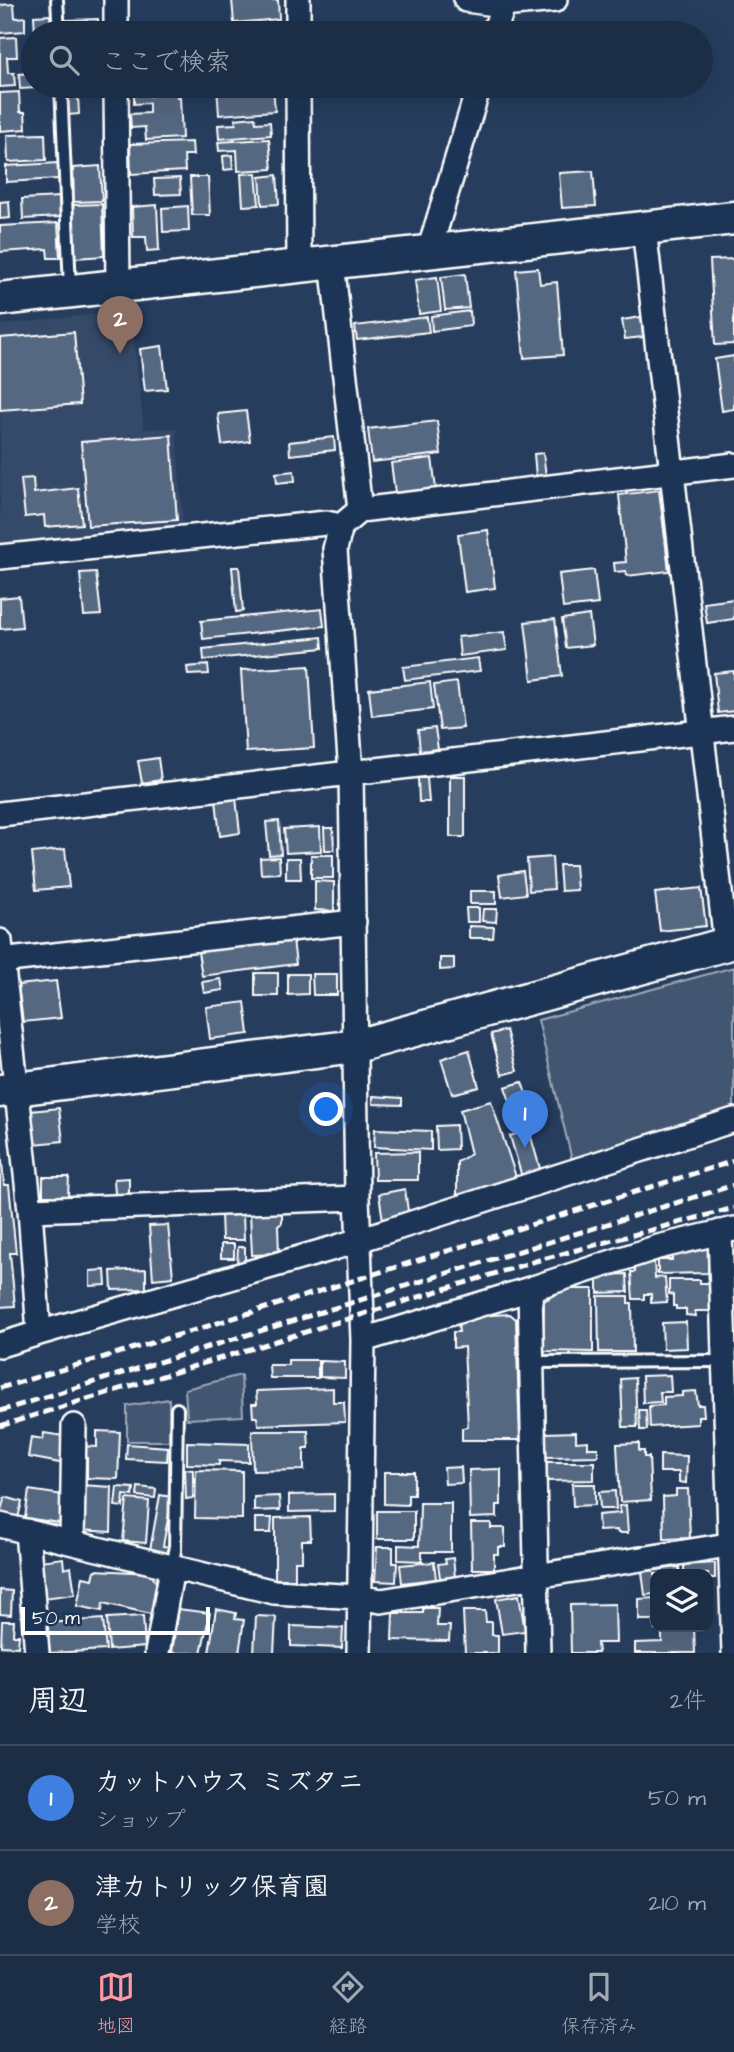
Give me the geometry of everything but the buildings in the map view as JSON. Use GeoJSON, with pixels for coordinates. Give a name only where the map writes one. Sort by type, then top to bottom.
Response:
{"type":"FeatureCollection","features":[{"type":"Feature","properties":{"kind":"street"},"geometry":{"type":"LineString","coordinates":[[116,0],[116,21]]}},
{"type":"Feature","properties":{"kind":"street"},"geometry":{"type":"LineString","coordinates":[[298,0],[298,21]]}},
{"type":"Feature","properties":{"kind":"street"},"geometry":{"type":"LineString","coordinates":[[466,0],[504,3],[555,0]]}},
{"type":"Feature","properties":{"kind":"street"},"geometry":{"type":"LineString","coordinates":[[499,21],[504,3]]}},
{"type":"Feature","properties":{"kind":"street"},"geometry":{"type":"LineString","coordinates":[[116,98],[118,285]]}},
{"type":"Feature","properties":{"kind":"street"},"geometry":{"type":"LineString","coordinates":[[298,98],[299,266]]}},
{"type":"Feature","properties":{"kind":"street"},"geometry":{"type":"LineString","coordinates":[[429,251],[475,98]]}},
{"type":"Feature","properties":{"kind":"street"},"geometry":{"type":"LineString","coordinates":[[0,299],[734,218]]}},
{"type":"Feature","properties":{"kind":"street"},"geometry":{"type":"LineString","coordinates":[[8,1090],[356,1046],[730,943],[644,228]]}},
{"type":"Feature","properties":{"kind":"street"},"geometry":{"type":"LineString","coordinates":[[332,262],[360,510]]}},
{"type":"Feature","properties":{"kind":"street"},"geometry":{"type":"LineString","coordinates":[[359,1653],[363,1340],[357,1198],[351,773],[335,549],[341,526],[360,510],[734,465]]}},
{"type":"Feature","properties":{"kind":"street"},"geometry":{"type":"LineString","coordinates":[[0,557],[326,523],[341,526]]}},
{"type":"Feature","properties":{"kind":"street"},"geometry":{"type":"LineString","coordinates":[[0,814],[734,728]]}},
{"type":"Feature","properties":{"kind":"street"},"geometry":{"type":"LineString","coordinates":[[39,1333],[30,1210],[8,1090],[1,954],[354,922]]}},
{"type":"Feature","properties":{"kind":"street"},"geometry":{"type":"LineString","coordinates":[[0,1345],[334,1248],[734,1120]]}},
{"type":"Feature","properties":{"kind":"street"},"geometry":{"type":"LineString","coordinates":[[30,1210],[357,1198]]}},
{"type":"Feature","properties":{"kind":"street"},"geometry":{"type":"LineString","coordinates":[[363,1340],[659,1247],[727,1231],[725,1361],[733,1544],[734,1653]]}},
{"type":"Feature","properties":{"kind":"street"},"geometry":{"type":"LineString","coordinates":[[530,1289],[538,1653]]}},
{"type":"Feature","properties":{"kind":"street"},"geometry":{"type":"LineString","coordinates":[[72,1542],[74,1426]]}},
{"type":"Feature","properties":{"kind":"street"},"geometry":{"type":"LineString","coordinates":[[0,1525],[274,1592],[359,1597],[381,1601],[733,1544]]}},
{"type":"Feature","properties":{"kind":"street"},"geometry":{"type":"LineString","coordinates":[[27,1531],[37,1653]]}},
{"type":"Feature","properties":{"kind":"street"},"geometry":{"type":"LineString","coordinates":[[157,1653],[172,1568]]}},
{"type":"Feature","properties":{"kind":"lane"},"geometry":{"type":"LineString","coordinates":[[57,0],[58,21]]}},
{"type":"Feature","properties":{"kind":"lane"},"geometry":{"type":"LineString","coordinates":[[62,98],[70,290]]}},
{"type":"Feature","properties":{"kind":"lane"},"geometry":{"type":"LineString","coordinates":[[532,1362],[725,1361]]}},
{"type":"Feature","properties":{"kind":"lane"},"geometry":{"type":"LineString","coordinates":[[172,1568],[175,1551],[177,1409]]}},
{"type":"Feature","properties":{"kind":"shaded area"},"geometry":{"type":"Polygon","coordinates":[[[131,310],[144,429],[176,428],[183,524],[0,546],[0,325],[131,310]]]}},
{"type":"Feature","properties":{"kind":"shaded area"},"geometry":{"type":"Polygon","coordinates":[[[734,967],[734,1110],[572,1160],[538,1020],[734,967]]]}},
{"type":"Feature","properties":{"kind":"shaded area"},"geometry":{"type":"Polygon","coordinates":[[[241,1375],[243,1416],[187,1419],[185,1389],[241,1375]]]}},
{"type":"Feature","properties":{"kind":"shaded area"},"geometry":{"type":"Polygon","coordinates":[[[169,1399],[169,1441],[127,1441],[127,1406],[169,1399]]]}},
{"type":"Feature","properties":{"kind":"railway"},"geometry":{"type":"LineString","coordinates":[[0,1388],[202,1328],[734,1161]]}},
{"type":"Feature","properties":{"kind":"railway"},"geometry":{"type":"LineString","coordinates":[[0,1411],[734,1185]]}},
{"type":"Feature","properties":{"kind":"railway"},"geometry":{"type":"LineString","coordinates":[[0,1426],[539,1260],[734,1208]]}},
{"type":"Feature","properties":{"kind":"place","name":"津カトリック保育園"},"geometry":{"type":"Point","coordinates":[120,354]}},
{"type":"Feature","properties":{"kind":"place","name":"カットハウス ミズタニ"},"geometry":{"type":"Point","coordinates":[525,1148]}}]}
